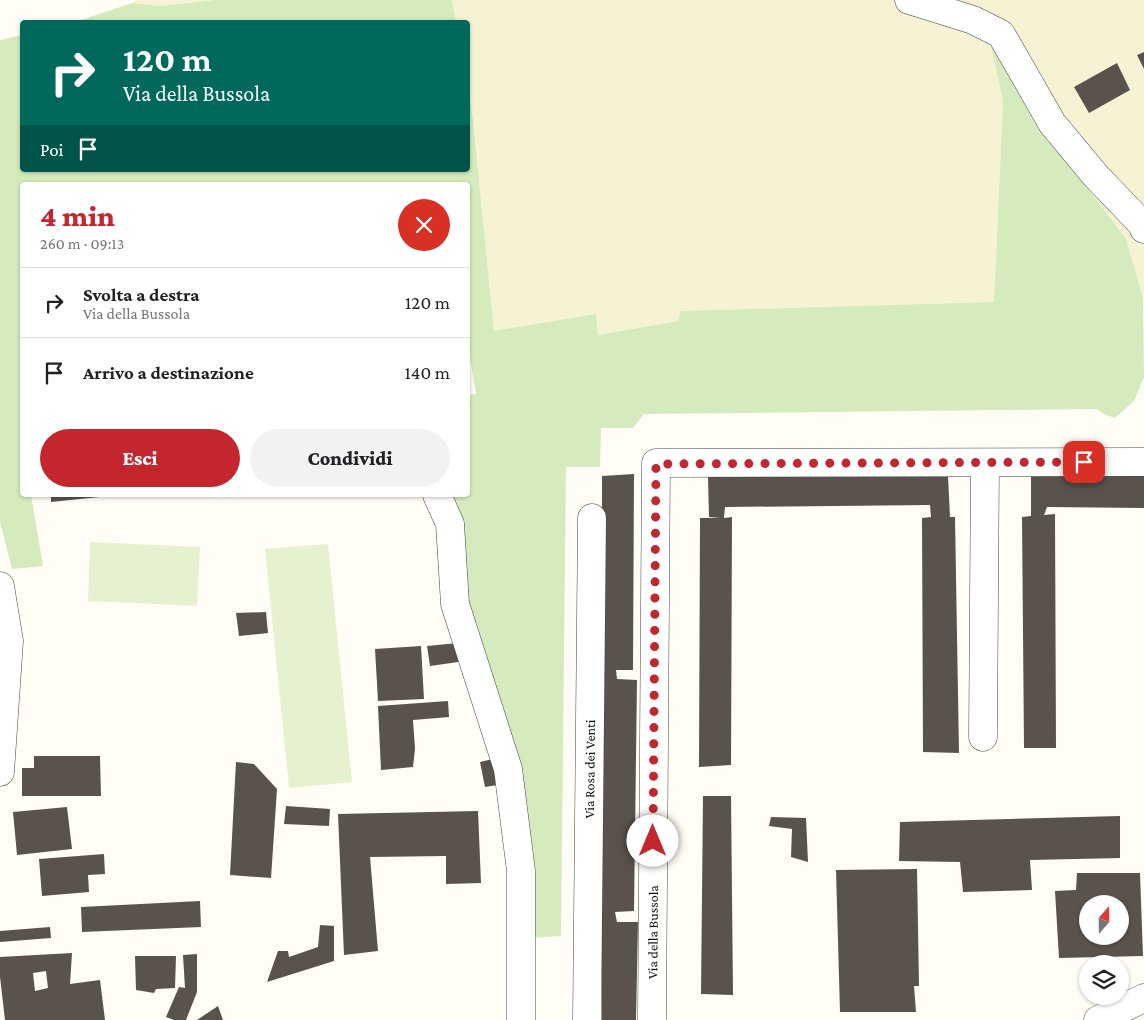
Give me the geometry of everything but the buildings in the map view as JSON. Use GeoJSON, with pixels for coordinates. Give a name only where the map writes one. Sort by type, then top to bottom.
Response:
{"type":"FeatureCollection","features":[{"type":"Feature","properties":{"kind":"street"},"geometry":{"type":"LineString","coordinates":[[909,0],[973,20],[1001,34],[1052,123],[1095,175],[1142,224],[1144,229]]}},
{"type":"Feature","properties":{"kind":"street","name":"Via della Bussola"},"geometry":{"type":"LineString","coordinates":[[652,1020],[656,464],[1144,462]]}},
{"type":"Feature","properties":{"kind":"street"},"geometry":{"type":"LineString","coordinates":[[983,737],[985,463]]}},
{"type":"Feature","properties":{"kind":"street"},"geometry":{"type":"LineString","coordinates":[[438,497],[450,524],[455,604],[508,769],[521,871],[521,1020]]}},
{"type":"Feature","properties":{"kind":"street","name":"Via Rosa dei Venti"},"geometry":{"type":"LineString","coordinates":[[587,1020],[592,518]]}},
{"type":"Feature","properties":{"kind":"street"},"geometry":{"type":"LineString","coordinates":[[0,586],[9,641],[0,772]]}},
{"type":"Feature","properties":{"kind":"street"},"geometry":{"type":"LineString","coordinates":[[1098,1020],[1144,998]]}},
{"type":"Feature","properties":{"kind":"shaded area"},"geometry":{"type":"Polygon","coordinates":[[[135,0],[214,0],[161,6],[132,3],[135,0]]]}},
{"type":"Feature","properties":{"kind":"shaded area"},"geometry":{"type":"Polygon","coordinates":[[[452,0],[1144,0],[1144,306],[1126,239],[1075,171],[1037,127],[990,39],[1003,101],[994,302],[681,311],[678,321],[598,335],[596,314],[494,332],[470,100],[470,20],[456,20],[452,0]]]}},
{"type":"Feature","properties":{"kind":"green space"},"geometry":{"type":"Polygon","coordinates":[[[214,0],[452,0],[456,20],[81,20],[132,3],[161,6],[214,0]]]}},
{"type":"Feature","properties":{"kind":"green space"},"geometry":{"type":"Polygon","coordinates":[[[20,35],[20,172],[470,172],[470,100],[494,331],[596,314],[598,335],[678,321],[681,311],[994,302],[1003,101],[989,37],[1037,127],[1075,171],[1126,239],[1143,297],[1144,377],[1134,401],[1115,418],[1096,409],[644,414],[633,428],[601,428],[600,467],[566,467],[561,936],[529,938],[464,590],[444,497],[470,497],[470,395],[476,394],[470,358],[470,182],[20,182],[20,497],[31,497],[43,566],[12,569],[0,522],[0,40],[20,35]]]}},
{"type":"Feature","properties":{"kind":"green space"},"geometry":{"type":"Polygon","coordinates":[[[90,542],[200,547],[197,606],[88,601],[90,542]]]}},
{"type":"Feature","properties":{"kind":"green space"},"geometry":{"type":"Polygon","coordinates":[[[328,544],[352,782],[289,788],[265,549],[328,544]]]}},
{"type":"Feature","properties":{"kind":"route"},"geometry":{"type":"LineString","coordinates":[[653,841],[656,464],[1084,462]]}}]}
